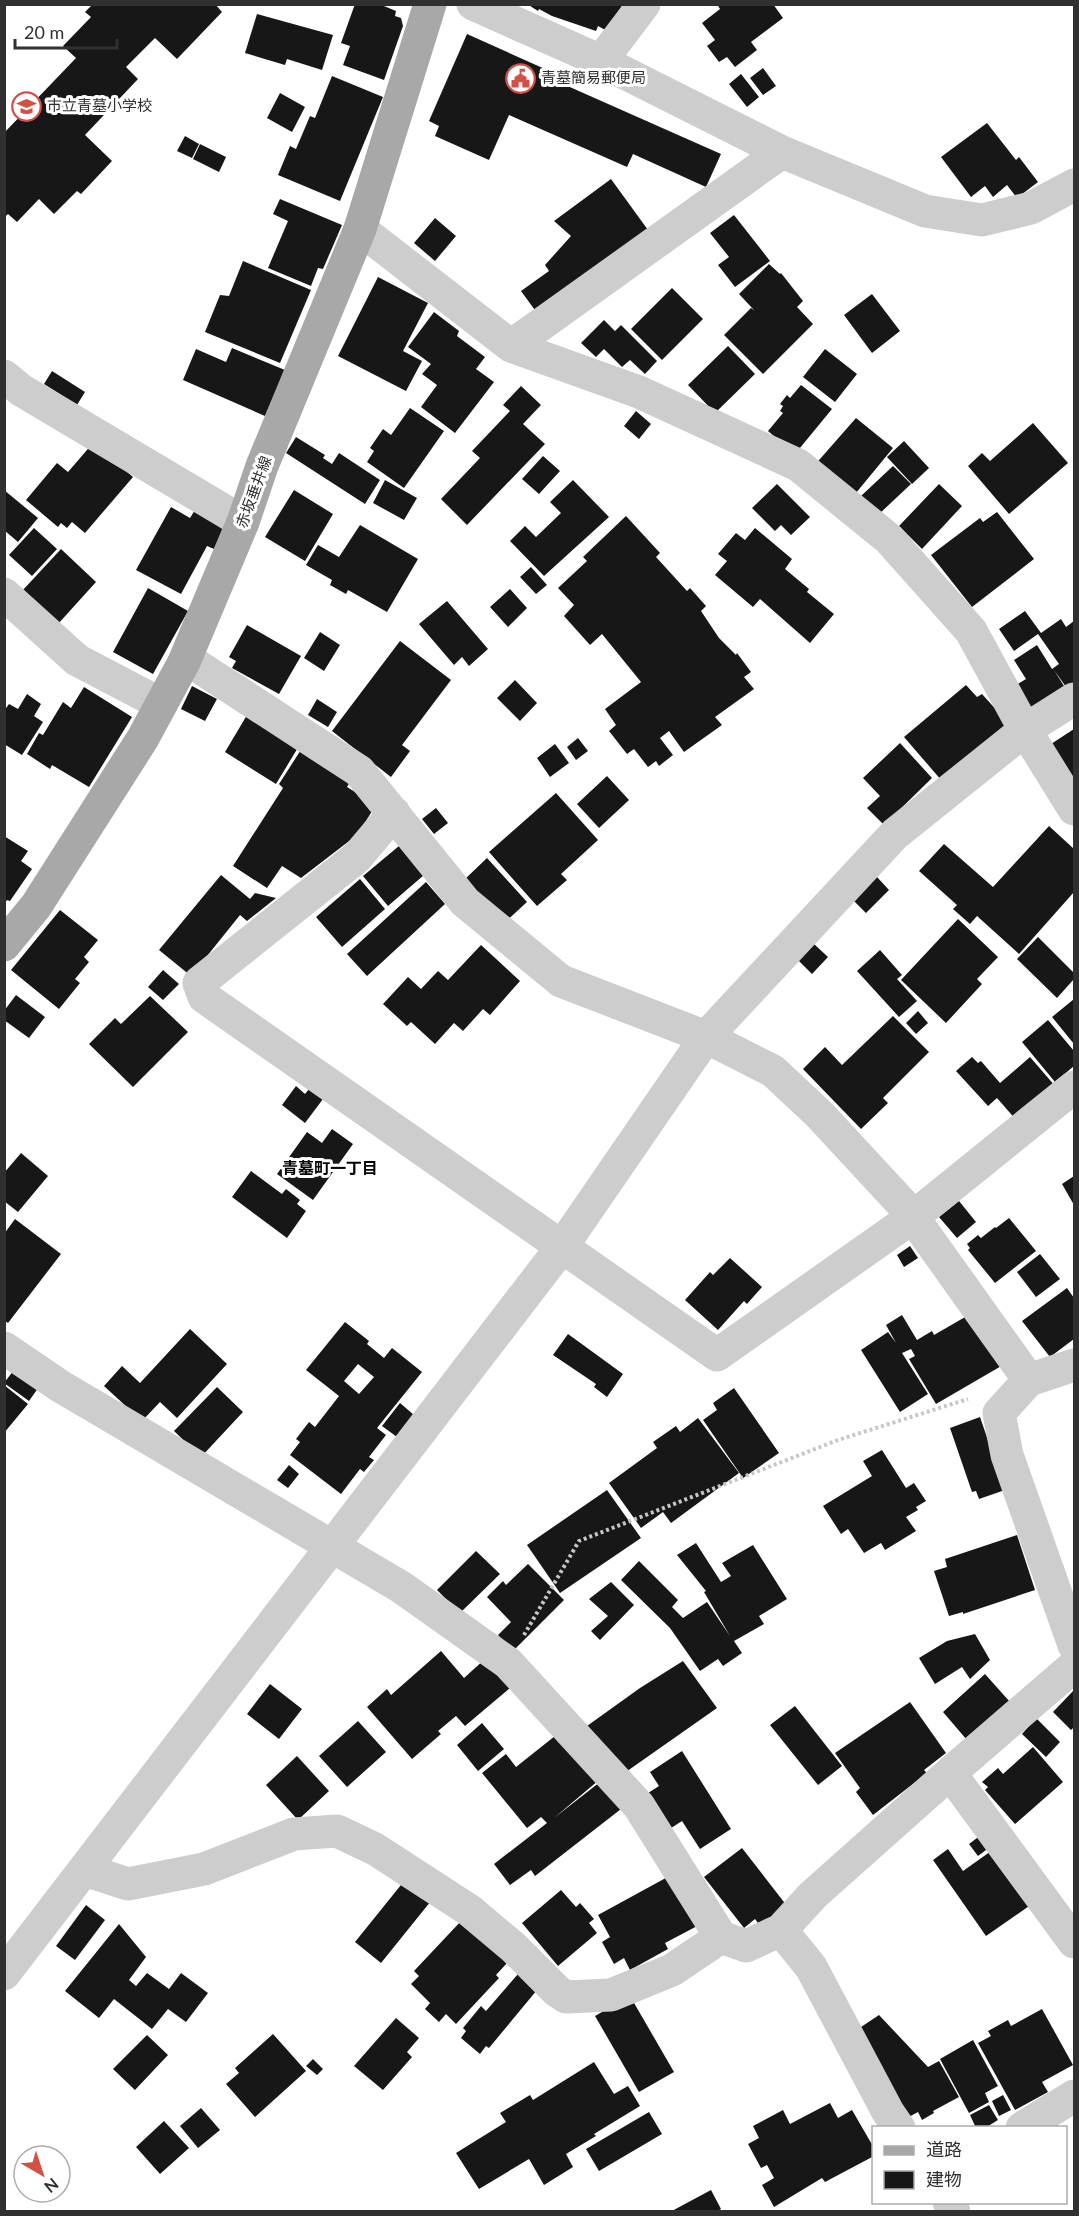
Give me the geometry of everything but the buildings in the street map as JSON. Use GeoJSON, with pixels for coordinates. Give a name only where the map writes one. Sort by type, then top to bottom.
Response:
{"type":"FeatureCollection","features":[{"type":"Feature","properties":{"kind":"main road","name":"赤坂垂井線"},"geometry":{"type":"LineString","coordinates":[[4,945],[36,906],[143,738],[184,662],[243,522],[262,466],[360,229],[430,4]]}},
{"type":"Feature","properties":{"kind":"street"},"geometry":{"type":"LineString","coordinates":[[473,4],[601,61],[782,152],[925,211],[982,220],[1031,208],[1074,185]]}},
{"type":"Feature","properties":{"kind":"street"},"geometry":{"type":"LineString","coordinates":[[601,61],[644,4]]}},
{"type":"Feature","properties":{"kind":"street"},"geometry":{"type":"LineString","coordinates":[[511,346],[782,152]]}},
{"type":"Feature","properties":{"kind":"street"},"geometry":{"type":"LineString","coordinates":[[360,229],[511,346],[639,392],[798,465],[889,539],[971,631],[1025,730],[1074,809]]}},
{"type":"Feature","properties":{"kind":"street"},"geometry":{"type":"LineString","coordinates":[[4,376],[21,390],[243,522]]}},
{"type":"Feature","properties":{"kind":"street"},"geometry":{"type":"LineString","coordinates":[[4,594],[77,660],[161,704]]}},
{"type":"Feature","properties":{"kind":"street"},"geometry":{"type":"LineString","coordinates":[[184,662],[193,663],[359,771],[465,902],[561,981],[706,1037],[774,1071],[820,1115],[913,1217],[1029,1380]]}},
{"type":"Feature","properties":{"kind":"street"},"geometry":{"type":"LineString","coordinates":[[5,1971],[85,1870],[561,1248],[706,1037],[895,834],[1025,730],[1074,699]]}},
{"type":"Feature","properties":{"kind":"street"},"geometry":{"type":"LineString","coordinates":[[394,813],[357,857],[199,983],[204,997],[717,1355],[913,1217],[1074,1087]]}},
{"type":"Feature","properties":{"kind":"street"},"geometry":{"type":"LineString","coordinates":[[4,1348],[60,1386],[401,1587],[508,1663],[639,1806],[721,1937],[746,1946],[781,1930],[813,1895],[1074,1666]]}},
{"type":"Feature","properties":{"kind":"street"},"geometry":{"type":"LineString","coordinates":[[1074,1365],[1029,1380],[999,1413],[1007,1455],[1074,1645]]}},
{"type":"Feature","properties":{"kind":"street"},"geometry":{"type":"LineString","coordinates":[[950,1773],[1074,1942]]}},
{"type":"Feature","properties":{"kind":"street"},"geometry":{"type":"LineString","coordinates":[[85,1870],[128,1884],[204,1869],[294,1834],[338,1831],[375,1849],[469,1910],[513,1947],[557,1991],[566,1997],[611,1995],[672,1970],[721,1937]]}},
{"type":"Feature","properties":{"kind":"street"},"geometry":{"type":"LineString","coordinates":[[781,1930],[811,1967],[888,2112],[898,2126]]}},
{"type":"Feature","properties":{"kind":"street"},"geometry":{"type":"LineString","coordinates":[[1024,2126],[1074,2096]]}},
{"type":"Feature","properties":{"kind":"path"},"geometry":{"type":"LineString","coordinates":[[508,1663],[579,1541],[838,1440],[973,1397]]}},
{"type":"Feature","properties":{"kind":"place","name":"青墓簡易郵便局"},"geometry":{"type":"Point","coordinates":[520,78]}},
{"type":"Feature","properties":{"kind":"place","name":"市立青墓小学校"},"geometry":{"type":"Point","coordinates":[26,106]}},
{"type":"Feature","properties":{"kind":"district","name":"青墓町一丁目"},"geometry":{"type":"Point","coordinates":[330,1168]}}]}
